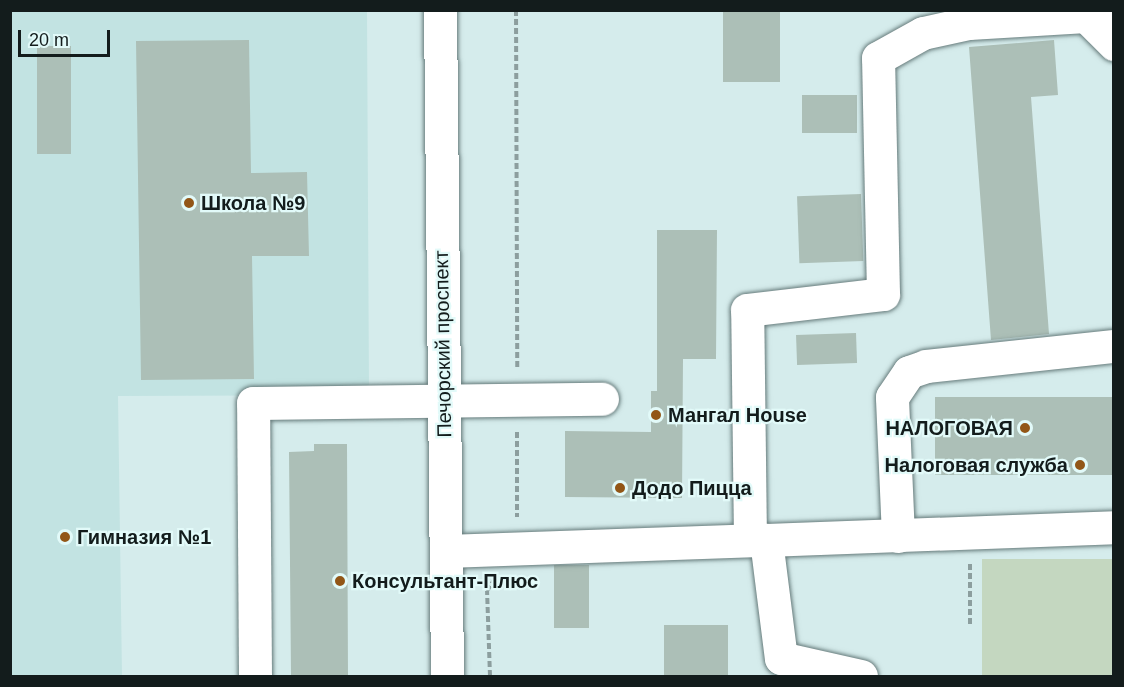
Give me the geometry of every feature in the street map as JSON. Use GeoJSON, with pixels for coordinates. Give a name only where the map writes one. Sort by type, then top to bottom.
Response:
{"type":"FeatureCollection","features":[{"type":"Feature","properties":{"kind":"main road","name":"Печорский проспект"},"geometry":{"type":"LineString","coordinates":[[440,10],[447,676]]}},
{"type":"Feature","properties":{"kind":"main road"},"geometry":{"type":"LineString","coordinates":[[861,676],[781,658],[758,540],[747,310],[883,294],[878,58],[923,33],[969,23],[1094,13],[1113,44]]}},
{"type":"Feature","properties":{"kind":"main road"},"geometry":{"type":"LineString","coordinates":[[898,536],[892,397],[909,372],[926,366],[1113,346]]}},
{"type":"Feature","properties":{"kind":"main road"},"geometry":{"type":"LineString","coordinates":[[255,676],[253,403],[602,399]]}},
{"type":"Feature","properties":{"kind":"main road"},"geometry":{"type":"LineString","coordinates":[[446,551],[1113,527]]}},
{"type":"Feature","properties":{"kind":"path"},"geometry":{"type":"LineString","coordinates":[[490,676],[487,591],[511,549],[517,516],[516,10]]}},
{"type":"Feature","properties":{"kind":"path"},"geometry":{"type":"LineString","coordinates":[[970,533],[970,624]]}},
{"type":"Feature","properties":{"kind":"shaded area","name":"Школа №9"},"geometry":{"type":"Polygon","coordinates":[[[10,11],[367,11],[369,395],[118,396],[122,676],[11,676],[10,11]]]}},
{"type":"Feature","properties":{"kind":"green space"},"geometry":{"type":"Polygon","coordinates":[[[982,559],[1113,559],[1113,676],[982,676],[982,559]]]}},
{"type":"Feature","properties":{"kind":"building"},"geometry":{"type":"Polygon","coordinates":[[[723,10],[780,10],[780,82],[723,82],[723,10]]]}},
{"type":"Feature","properties":{"kind":"building"},"geometry":{"type":"Polygon","coordinates":[[[249,40],[251,173],[307,172],[309,256],[252,256],[254,379],[141,380],[136,41],[249,40]]]}},
{"type":"Feature","properties":{"kind":"building"},"geometry":{"type":"Polygon","coordinates":[[[1054,40],[1058,95],[1031,97],[1049,334],[991,340],[969,47],[1054,40]]]}},
{"type":"Feature","properties":{"kind":"building"},"geometry":{"type":"Polygon","coordinates":[[[37,46],[71,46],[71,154],[37,154],[37,46]]]}},
{"type":"Feature","properties":{"kind":"building"},"geometry":{"type":"Polygon","coordinates":[[[802,95],[857,95],[857,133],[802,133],[802,95]]]}},
{"type":"Feature","properties":{"kind":"building"},"geometry":{"type":"Polygon","coordinates":[[[861,194],[863,261],[799,263],[797,196],[861,194]]]}},
{"type":"Feature","properties":{"kind":"building"},"geometry":{"type":"Polygon","coordinates":[[[657,230],[717,230],[716,359],[683,359],[682,498],[565,497],[565,431],[651,432],[651,391],[657,391],[657,230]]]}},
{"type":"Feature","properties":{"kind":"building"},"geometry":{"type":"Polygon","coordinates":[[[856,333],[857,363],[797,365],[796,335],[856,333]]]}},
{"type":"Feature","properties":{"kind":"building","name":"НАЛОГОВАЯ"},"geometry":{"type":"Polygon","coordinates":[[[935,397],[1113,397],[1113,475],[935,475],[935,397]]]}},
{"type":"Feature","properties":{"kind":"building"},"geometry":{"type":"Polygon","coordinates":[[[314,444],[347,444],[348,676],[291,676],[289,452],[314,451],[314,444]]]}},
{"type":"Feature","properties":{"kind":"building"},"geometry":{"type":"Polygon","coordinates":[[[554,565],[589,565],[589,628],[554,628],[554,565]]]}},
{"type":"Feature","properties":{"kind":"building"},"geometry":{"type":"Polygon","coordinates":[[[664,625],[728,625],[728,676],[664,676],[664,625]]]}},
{"type":"Feature","properties":{"kind":"place","name":"Школа №9"},"geometry":{"type":"Point","coordinates":[189,203]}},
{"type":"Feature","properties":{"kind":"place","name":"Мангал House"},"geometry":{"type":"Point","coordinates":[656,415]}},
{"type":"Feature","properties":{"kind":"place","name":"НАЛОГОВАЯ"},"geometry":{"type":"Point","coordinates":[1025,428]}},
{"type":"Feature","properties":{"kind":"place","name":"Налоговая служба"},"geometry":{"type":"Point","coordinates":[1080,465]}},
{"type":"Feature","properties":{"kind":"place","name":"Додо Пицца"},"geometry":{"type":"Point","coordinates":[620,488]}},
{"type":"Feature","properties":{"kind":"place","name":"Гимназия №1"},"geometry":{"type":"Point","coordinates":[65,537]}},
{"type":"Feature","properties":{"kind":"place","name":"Консультант-Плюс"},"geometry":{"type":"Point","coordinates":[340,581]}}]}
